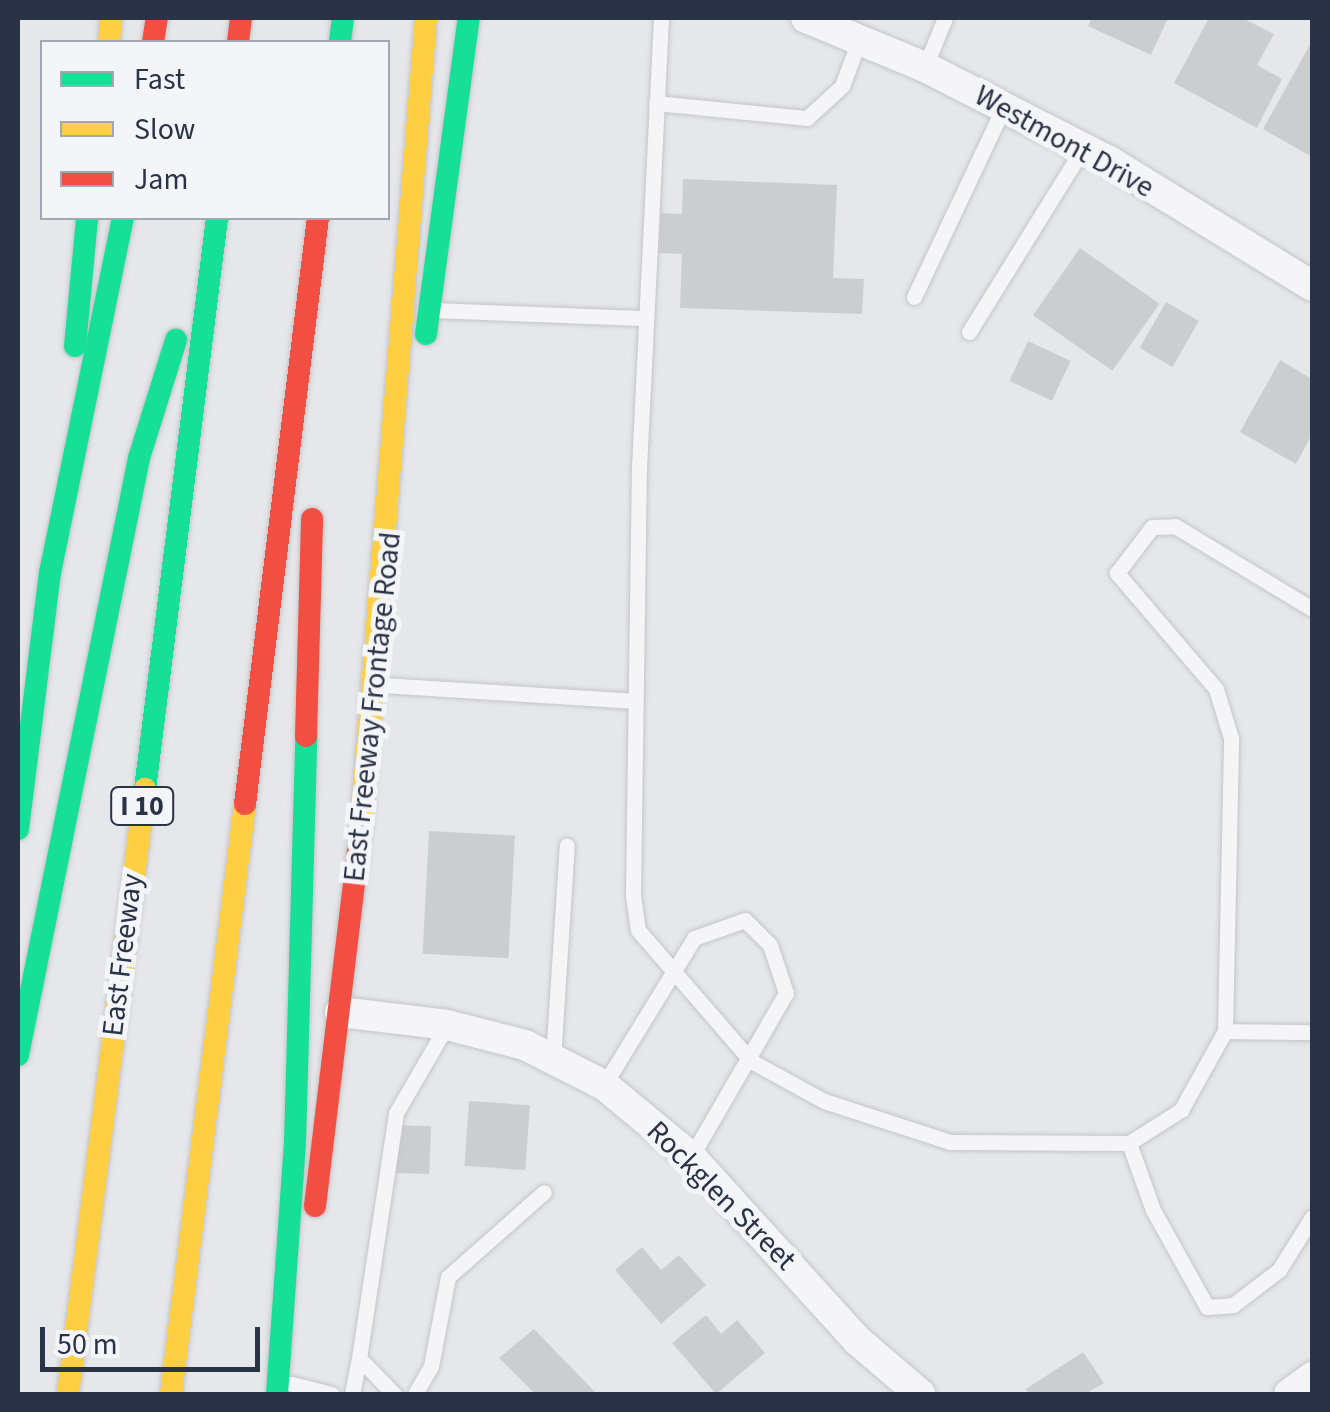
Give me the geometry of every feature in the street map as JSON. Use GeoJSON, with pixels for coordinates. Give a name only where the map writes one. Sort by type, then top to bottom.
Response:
{"type":"FeatureCollection","features":[{"type":"Feature","properties":{"kind":"main road","name":"East Freeway Frontage Road"},"geometry":{"type":"LineString","coordinates":[[286,1391],[340,1012],[378,685],[399,441],[414,125],[426,18]]}},
{"type":"Feature","properties":{"kind":"main road"},"geometry":{"type":"LineString","coordinates":[[399,441],[432,310],[469,18]]}},
{"type":"Feature","properties":{"kind":"main road"},"geometry":{"type":"LineString","coordinates":[[76,437],[75,311],[87,220]]}},
{"type":"Feature","properties":{"kind":"main road"},"geometry":{"type":"LineString","coordinates":[[18,830],[76,437],[124,220]]}},
{"type":"Feature","properties":{"kind":"main road"},"geometry":{"type":"LineString","coordinates":[[18,1055],[139,458],[214,220]]}},
{"type":"Feature","properties":{"kind":"main road","name":"East Freeway"},"geometry":{"type":"LineString","coordinates":[[68,1394],[215,220]]}},
{"type":"Feature","properties":{"kind":"main road"},"geometry":{"type":"LineString","coordinates":[[286,1391],[320,220]]}},
{"type":"Feature","properties":{"kind":"main road"},"geometry":{"type":"LineString","coordinates":[[171,1394],[320,220]]}},
{"type":"Feature","properties":{"kind":"street","name":"Westmont Drive"},"geometry":{"type":"LineString","coordinates":[[806,18],[860,38],[1004,106],[1083,148],[1312,286]]}},
{"type":"Feature","properties":{"kind":"street","name":"Rockglen Street"},"geometry":{"type":"LineString","coordinates":[[340,1012],[446,1025],[553,1059],[604,1085],[691,1157],[858,1341],[920,1394]]}},
{"type":"Feature","properties":{"kind":"street"},"geometry":{"type":"LineString","coordinates":[[1289,1394],[1312,1377]]}},
{"type":"Feature","properties":{"kind":"lane"},"geometry":{"type":"LineString","coordinates":[[661,18],[645,318],[633,701],[638,930],[671,975],[751,1061],[824,1101],[950,1142],[1128,1142],[1181,1110],[1225,1031],[1231,738],[1216,689],[1117,573],[1152,528],[1176,526],[1312,608]]}},
{"type":"Feature","properties":{"kind":"lane"},"geometry":{"type":"LineString","coordinates":[[925,67],[945,18]]}},
{"type":"Feature","properties":{"kind":"lane"},"geometry":{"type":"LineString","coordinates":[[656,104],[808,118],[842,86],[860,38]]}},
{"type":"Feature","properties":{"kind":"lane"},"geometry":{"type":"LineString","coordinates":[[914,296],[1004,106]]}},
{"type":"Feature","properties":{"kind":"lane"},"geometry":{"type":"LineString","coordinates":[[969,332],[1083,148]]}},
{"type":"Feature","properties":{"kind":"lane"},"geometry":{"type":"LineString","coordinates":[[432,310],[645,318]]}},
{"type":"Feature","properties":{"kind":"lane"},"geometry":{"type":"LineString","coordinates":[[378,685],[633,701]]}},
{"type":"Feature","properties":{"kind":"lane"},"geometry":{"type":"LineString","coordinates":[[553,1059],[568,845]]}},
{"type":"Feature","properties":{"kind":"lane"},"geometry":{"type":"LineString","coordinates":[[604,1085],[694,938],[745,920],[770,945],[786,993],[751,1061],[691,1157]]}},
{"type":"Feature","properties":{"kind":"lane"},"geometry":{"type":"LineString","coordinates":[[352,1394],[396,1113],[446,1025]]}},
{"type":"Feature","properties":{"kind":"lane"},"geometry":{"type":"LineString","coordinates":[[1225,1031],[1312,1032]]}},
{"type":"Feature","properties":{"kind":"lane"},"geometry":{"type":"LineString","coordinates":[[1128,1142],[1153,1210],[1207,1306],[1233,1305],[1279,1270],[1312,1217]]}},
{"type":"Feature","properties":{"kind":"lane"},"geometry":{"type":"LineString","coordinates":[[415,1394],[431,1366],[448,1277],[544,1192]]}},
{"type":"Feature","properties":{"kind":"lane"},"geometry":{"type":"LineString","coordinates":[[359,1358],[394,1394]]}},
{"type":"Feature","properties":{"kind":"lane"},"geometry":{"type":"LineString","coordinates":[[286,1391],[332,1394]]}},
{"type":"Feature","properties":{"kind":"building"},"geometry":{"type":"Polygon","coordinates":[[[1092,18],[1168,18],[1151,55],[1088,26],[1092,18]]]}},
{"type":"Feature","properties":{"kind":"building"},"geometry":{"type":"Polygon","coordinates":[[[1209,18],[1242,18],[1274,34],[1257,65],[1282,79],[1257,128],[1174,83],[1209,18]]]}},
{"type":"Feature","properties":{"kind":"building"},"geometry":{"type":"Polygon","coordinates":[[[1312,41],[1312,157],[1263,129],[1312,41]]]}},
{"type":"Feature","properties":{"kind":"building"},"geometry":{"type":"Polygon","coordinates":[[[683,179],[837,185],[833,278],[864,279],[862,314],[680,308],[682,254],[659,253],[661,213],[682,214],[683,179]]]}},
{"type":"Feature","properties":{"kind":"building"},"geometry":{"type":"Polygon","coordinates":[[[1080,248],[1159,304],[1112,371],[1033,315],[1080,248]]]}},
{"type":"Feature","properties":{"kind":"building"},"geometry":{"type":"Polygon","coordinates":[[[1166,302],[1199,321],[1172,367],[1140,348],[1166,302]]]}},
{"type":"Feature","properties":{"kind":"building"},"geometry":{"type":"Polygon","coordinates":[[[1028,341],[1071,361],[1052,401],[1009,381],[1028,341]]]}},
{"type":"Feature","properties":{"kind":"building"},"geometry":{"type":"Polygon","coordinates":[[[1280,360],[1312,379],[1312,434],[1296,464],[1240,432],[1280,360]]]}},
{"type":"Feature","properties":{"kind":"building"},"geometry":{"type":"Polygon","coordinates":[[[429,831],[515,836],[508,958],[423,954],[429,831]]]}},
{"type":"Feature","properties":{"kind":"building"},"geometry":{"type":"Polygon","coordinates":[[[469,1101],[530,1105],[525,1170],[464,1166],[469,1101]]]}},
{"type":"Feature","properties":{"kind":"building"},"geometry":{"type":"Polygon","coordinates":[[[398,1125],[431,1126],[429,1174],[396,1173],[398,1125]]]}},
{"type":"Feature","properties":{"kind":"building"},"geometry":{"type":"Polygon","coordinates":[[[642,1247],[661,1270],[679,1255],[706,1285],[661,1324],[615,1270],[642,1247]]]}},
{"type":"Feature","properties":{"kind":"building"},"geometry":{"type":"Polygon","coordinates":[[[706,1315],[721,1334],[737,1320],[765,1353],[716,1394],[672,1343],[706,1315]]]}},
{"type":"Feature","properties":{"kind":"building"},"geometry":{"type":"Polygon","coordinates":[[[534,1329],[597,1394],[535,1394],[499,1358],[534,1329]]]}},
{"type":"Feature","properties":{"kind":"building"},"geometry":{"type":"Polygon","coordinates":[[[1083,1352],[1104,1383],[1085,1394],[1029,1394],[1026,1389],[1083,1352]]]}},
{"type":"Feature","properties":{"kind":"traffic: fast"},"geometry":{"type":"LineString","coordinates":[[340,40],[343,18]]}},
{"type":"Feature","properties":{"kind":"traffic: fast"},"geometry":{"type":"LineString","coordinates":[[426,334],[469,18]]}},
{"type":"Feature","properties":{"kind":"traffic: fast"},"geometry":{"type":"LineString","coordinates":[[75,346],[87,220]]}},
{"type":"Feature","properties":{"kind":"traffic: fast"},"geometry":{"type":"LineString","coordinates":[[18,829],[50,573],[123,220]]}},
{"type":"Feature","properties":{"kind":"traffic: fast"},"geometry":{"type":"LineString","coordinates":[[145,789],[217,220]]}},
{"type":"Feature","properties":{"kind":"traffic: fast"},"geometry":{"type":"LineString","coordinates":[[18,1055],[139,458],[176,340]]}},
{"type":"Feature","properties":{"kind":"traffic: fast"},"geometry":{"type":"LineString","coordinates":[[277,1394],[295,1142],[306,736]]}},
{"type":"Feature","properties":{"kind":"traffic: slow"},"geometry":{"type":"LineString","coordinates":[[109,40],[111,18]]}},
{"type":"Feature","properties":{"kind":"traffic: slow"},"geometry":{"type":"LineString","coordinates":[[361,826],[426,18]]}},
{"type":"Feature","properties":{"kind":"traffic: slow"},"geometry":{"type":"LineString","coordinates":[[68,1394],[145,789]]}},
{"type":"Feature","properties":{"kind":"traffic: slow"},"geometry":{"type":"LineString","coordinates":[[171,1394],[245,804]]}},
{"type":"Feature","properties":{"kind":"traffic: jam"},"geometry":{"type":"LineString","coordinates":[[153,40],[157,18]]}},
{"type":"Feature","properties":{"kind":"traffic: jam"},"geometry":{"type":"LineString","coordinates":[[238,40],[241,18]]}},
{"type":"Feature","properties":{"kind":"traffic: jam"},"geometry":{"type":"LineString","coordinates":[[245,804],[318,220]]}},
{"type":"Feature","properties":{"kind":"traffic: jam"},"geometry":{"type":"LineString","coordinates":[[306,736],[312,519]]}},
{"type":"Feature","properties":{"kind":"traffic: jam"},"geometry":{"type":"LineString","coordinates":[[315,1206],[361,826]]}}]}
